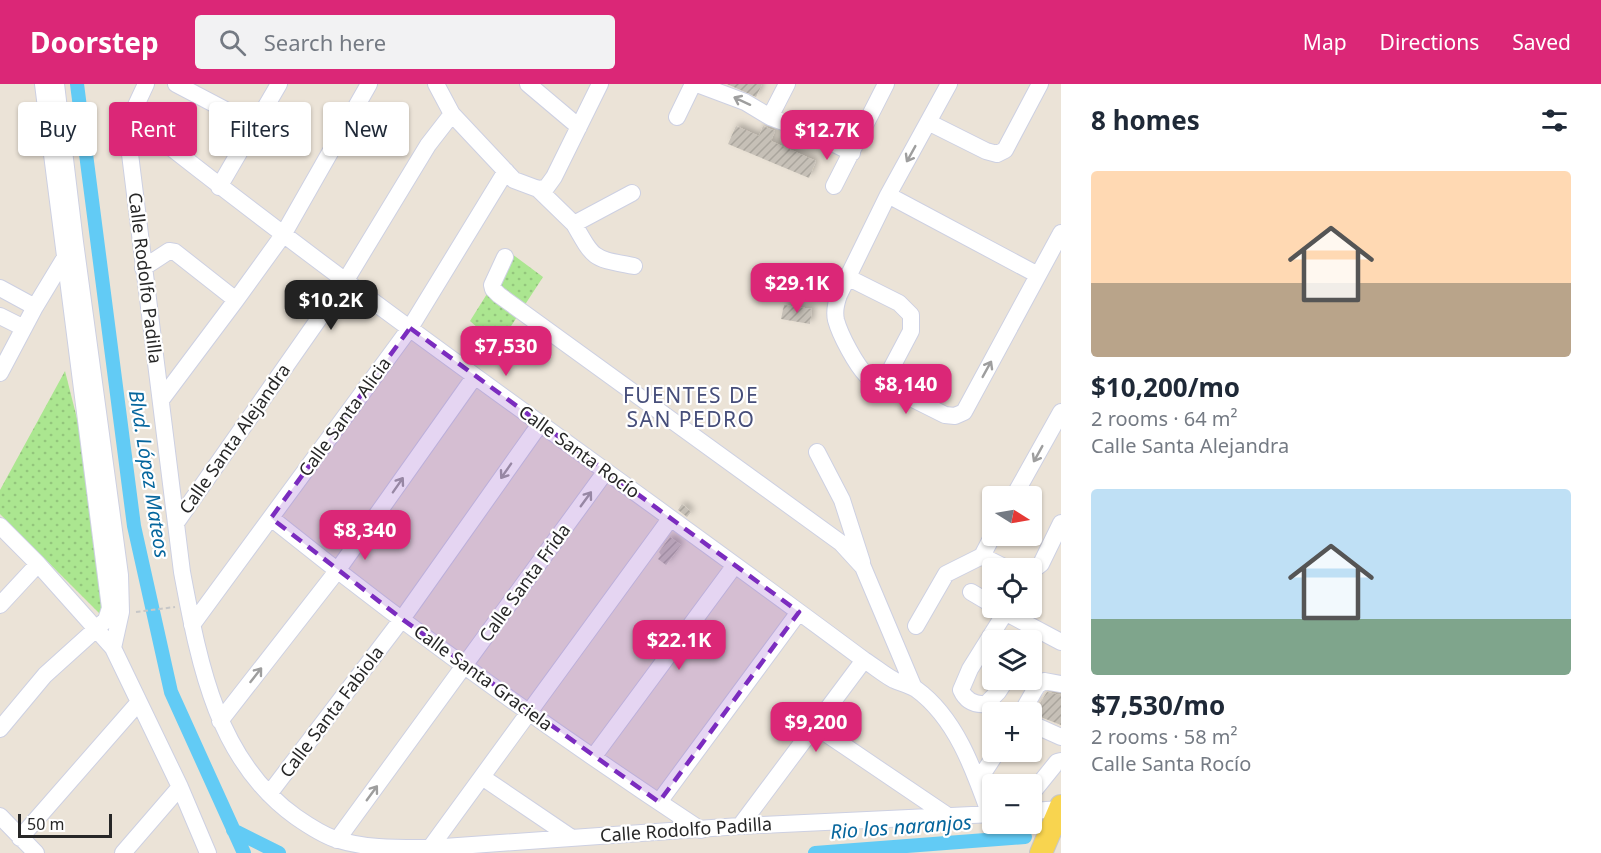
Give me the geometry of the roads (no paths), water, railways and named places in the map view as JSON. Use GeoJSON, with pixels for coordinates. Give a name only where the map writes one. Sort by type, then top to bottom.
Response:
{"type":"FeatureCollection","features":[{"type":"Feature","properties":{"kind":"main road"},"geometry":{"type":"LineString","coordinates":[[1041,853],[1060,808]]}},
{"type":"Feature","properties":{"kind":"street"},"geometry":{"type":"LineString","coordinates":[[0,729],[45,675],[106,620],[110,608],[43,84]]}},
{"type":"Feature","properties":{"kind":"street"},"geometry":{"type":"LineString","coordinates":[[56,84],[120,575],[121,612],[113,648]]}},
{"type":"Feature","properties":{"kind":"street"},"geometry":{"type":"LineString","coordinates":[[138,102],[146,84]]}},
{"type":"Feature","properties":{"kind":"street"},"geometry":{"type":"LineString","coordinates":[[176,84],[210,102]]}},
{"type":"Feature","properties":{"kind":"street"},"geometry":{"type":"LineString","coordinates":[[269,102],[279,84]]}},
{"type":"Feature","properties":{"kind":"street"},"geometry":{"type":"LineString","coordinates":[[161,400],[283,235],[369,84]]}},
{"type":"Feature","properties":{"kind":"street"},"geometry":{"type":"LineString","coordinates":[[436,84],[452,114],[514,180],[538,189],[574,224],[589,251],[600,260],[634,266]]}},
{"type":"Feature","properties":{"kind":"street"},"geometry":{"type":"LineString","coordinates":[[528,84],[579,126]]}},
{"type":"Feature","properties":{"kind":"street"},"geometry":{"type":"LineString","coordinates":[[538,189],[546,188],[554,177],[600,84]]}},
{"type":"Feature","properties":{"kind":"street"},"geometry":{"type":"LineString","coordinates":[[677,117],[695,84],[746,102],[770,117],[814,134],[852,153]]}},
{"type":"Feature","properties":{"kind":"street"},"geometry":{"type":"LineString","coordinates":[[770,117],[787,84]]}},
{"type":"Feature","properties":{"kind":"street"},"geometry":{"type":"LineString","coordinates":[[834,186],[886,84]]}},
{"type":"Feature","properties":{"kind":"street"},"geometry":{"type":"LineString","coordinates":[[949,84],[888,195],[847,277],[836,306],[836,319],[858,367],[867,376],[945,416],[955,416],[964,412],[1061,233]]}},
{"type":"Feature","properties":{"kind":"street"},"geometry":{"type":"LineString","coordinates":[[928,122],[986,151],[997,154],[1005,150],[1041,84]]}},
{"type":"Feature","properties":{"kind":"street","name":"Calle Santa Alejandra"},"geometry":{"type":"LineString","coordinates":[[176,523],[346,280],[428,145],[452,114]]}},
{"type":"Feature","properties":{"kind":"street","name":"Calle Rodolfo Padilla"},"geometry":{"type":"LineString","coordinates":[[130,156],[182,572],[192,625],[206,680],[220,721],[244,764],[286,810],[323,834],[337,840],[389,848],[430,848],[740,826],[948,816],[982,803]]}},
{"type":"Feature","properties":{"kind":"street","name":"Calle Santa Rocío"},"geometry":{"type":"LineString","coordinates":[[180,156],[283,235],[864,660],[894,680],[914,688],[933,705],[950,726],[982,790]]}},
{"type":"Feature","properties":{"kind":"street"},"geometry":{"type":"LineString","coordinates":[[219,187],[238,156]]}},
{"type":"Feature","properties":{"kind":"street","name":"Calle Santa Alicia"},"geometry":{"type":"LineString","coordinates":[[192,625],[410,328],[506,171]]}},
{"type":"Feature","properties":{"kind":"street"},"geometry":{"type":"LineString","coordinates":[[574,224],[632,192]]}},
{"type":"Feature","properties":{"kind":"street"},"geometry":{"type":"LineString","coordinates":[[888,195],[1038,275]]}},
{"type":"Feature","properties":{"kind":"street"},"geometry":{"type":"LineString","coordinates":[[0,373],[34,307],[75,242]]}},
{"type":"Feature","properties":{"kind":"street"},"geometry":{"type":"LineString","coordinates":[[143,268],[170,251],[175,252],[236,300]]}},
{"type":"Feature","properties":{"kind":"street"},"geometry":{"type":"LineString","coordinates":[[505,257],[492,285],[499,295],[841,543],[863,567]]}},
{"type":"Feature","properties":{"kind":"street"},"geometry":{"type":"LineString","coordinates":[[847,277],[899,303],[911,315],[910,331],[883,384]]}},
{"type":"Feature","properties":{"kind":"street"},"geometry":{"type":"LineString","coordinates":[[0,288],[34,307]]}},
{"type":"Feature","properties":{"kind":"street"},"geometry":{"type":"LineString","coordinates":[[0,316],[24,328]]}},
{"type":"Feature","properties":{"kind":"street"},"geometry":{"type":"LineString","coordinates":[[220,721],[337,571],[476,376]]}},
{"type":"Feature","properties":{"kind":"street"},"geometry":{"type":"LineString","coordinates":[[1020,486],[1061,412]]}},
{"type":"Feature","properties":{"kind":"street","name":"Calle Santa Fabiola"},"geometry":{"type":"LineString","coordinates":[[269,794],[402,619],[540,424]]}},
{"type":"Feature","properties":{"kind":"street"},"geometry":{"type":"LineString","coordinates":[[817,452],[842,500],[863,567],[914,688]]}},
{"type":"Feature","properties":{"kind":"street","name":"Calle Santa Frida"},"geometry":{"type":"LineString","coordinates":[[337,840],[606,471]]}},
{"type":"Feature","properties":{"kind":"street","name":"Calle Santa Graciela"},"geometry":{"type":"LineString","coordinates":[[271,518],[402,619],[529,711],[701,830]]}},
{"type":"Feature","properties":{"kind":"street"},"geometry":{"type":"LineString","coordinates":[[430,848],[670,519]]}},
{"type":"Feature","properties":{"kind":"street"},"geometry":{"type":"LineString","coordinates":[[1042,562],[1061,523]]}},
{"type":"Feature","properties":{"kind":"street"},"geometry":{"type":"LineString","coordinates":[[0,526],[38,564],[113,648],[180,786],[205,851]]}},
{"type":"Feature","properties":{"kind":"street"},"geometry":{"type":"LineString","coordinates":[[916,626],[946,574],[982,556],[987,546]]}},
{"type":"Feature","properties":{"kind":"street"},"geometry":{"type":"LineString","coordinates":[[982,556],[986,558]]}},
{"type":"Feature","properties":{"kind":"street"},"geometry":{"type":"LineString","coordinates":[[0,605],[38,564]]}},
{"type":"Feature","properties":{"kind":"street"},"geometry":{"type":"LineString","coordinates":[[594,756],[735,565]]}},
{"type":"Feature","properties":{"kind":"street"},"geometry":{"type":"LineString","coordinates":[[971,592],[982,599]]}},
{"type":"Feature","properties":{"kind":"street"},"geometry":{"type":"LineString","coordinates":[[659,802],[799,612]]}},
{"type":"Feature","properties":{"kind":"street"},"geometry":{"type":"LineString","coordinates":[[1011,618],[1026,630]]}},
{"type":"Feature","properties":{"kind":"street"},"geometry":{"type":"LineString","coordinates":[[1042,637],[1061,642]]}},
{"type":"Feature","properties":{"kind":"street"},"geometry":{"type":"LineString","coordinates":[[982,643],[962,690],[964,697],[978,705],[986,704],[999,690]]}},
{"type":"Feature","properties":{"kind":"street"},"geometry":{"type":"LineString","coordinates":[[740,826],[864,660]]}},
{"type":"Feature","properties":{"kind":"street"},"geometry":{"type":"LineString","coordinates":[[1028,702],[1037,686],[1044,681],[1061,684]]}},
{"type":"Feature","properties":{"kind":"street"},"geometry":{"type":"LineString","coordinates":[[20,838],[139,702]]}},
{"type":"Feature","properties":{"kind":"street"},"geometry":{"type":"LineString","coordinates":[[815,726],[948,816]]}},
{"type":"Feature","properties":{"kind":"street"},"geometry":{"type":"LineString","coordinates":[[1042,728],[1061,737]]}},
{"type":"Feature","properties":{"kind":"street"},"geometry":{"type":"LineString","coordinates":[[1042,781],[1057,762],[1061,761]]}},
{"type":"Feature","properties":{"kind":"street"},"geometry":{"type":"LineString","coordinates":[[482,777],[572,838]]}},
{"type":"Feature","properties":{"kind":"street"},"geometry":{"type":"LineString","coordinates":[[123,853],[180,786]]}},
{"type":"Feature","properties":{"kind":"street"},"geometry":{"type":"LineString","coordinates":[[1042,810],[1060,808]]}},
{"type":"Feature","properties":{"kind":"street"},"geometry":{"type":"LineString","coordinates":[[0,816],[36,853]]}},
{"type":"Feature","properties":{"kind":"waterway","name":"Blvd. López Mateos"},"geometry":{"type":"LineString","coordinates":[[77,84],[134,526],[171,692],[244,853]]}},
{"type":"Feature","properties":{"kind":"waterway","name":"Rio los naranjos"},"geometry":{"type":"LineString","coordinates":[[233,830],[279,853]]}},
{"type":"Feature","properties":{"kind":"waterway","name":"Rio los naranjos"},"geometry":{"type":"LineString","coordinates":[[815,853],[1025,837]]}},
{"type":"Feature","properties":{"kind":"district","name":"FUENTES DE SAN PEDRO"},"geometry":{"type":"Point","coordinates":[691,408]}}]}
